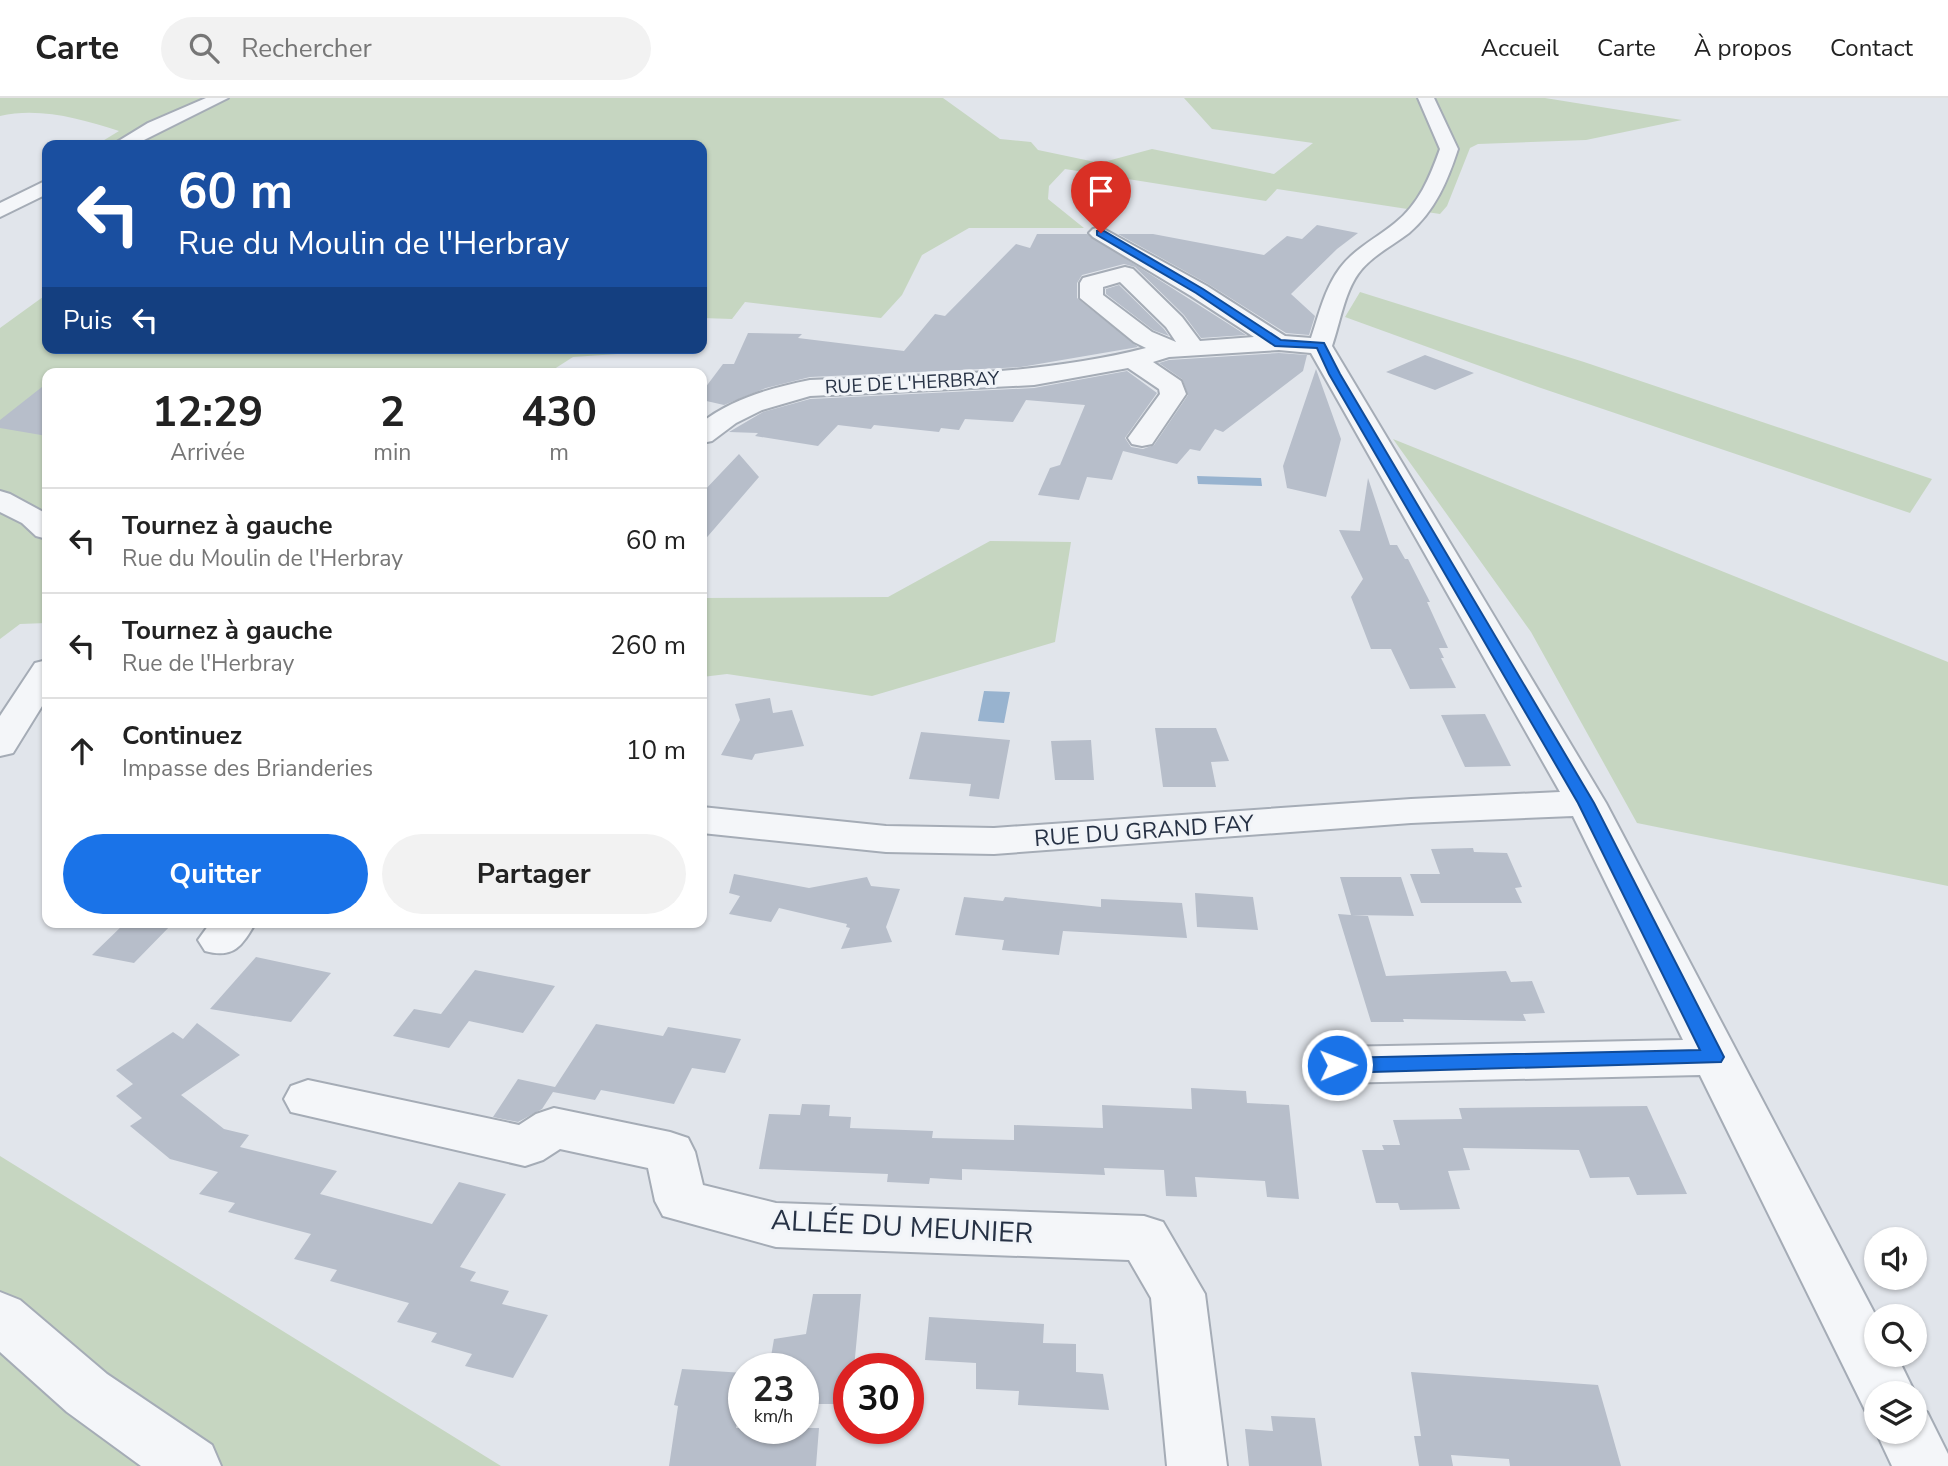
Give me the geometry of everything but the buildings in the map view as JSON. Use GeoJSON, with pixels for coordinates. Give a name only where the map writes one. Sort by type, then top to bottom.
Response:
{"type":"FeatureCollection","features":[{"type":"Feature","properties":{"kind":"street"},"geometry":{"type":"LineString","coordinates":[[130,140],[220,98]]}},
{"type":"Feature","properties":{"kind":"street"},"geometry":{"type":"LineString","coordinates":[[1426,98],[1449,149],[1437,184],[1410,221],[1365,253],[1351,268],[1341,283],[1321,346],[1586,803],[1880,1381]]}},
{"type":"Feature","properties":{"kind":"street"},"geometry":{"type":"LineString","coordinates":[[0,211],[42,189]]}},
{"type":"Feature","properties":{"kind":"street"},"geometry":{"type":"LineString","coordinates":[[1101,233],[1199,291],[1279,343]]}},
{"type":"Feature","properties":{"kind":"street","name":"RUE DE L'HERBRAY"},"geometry":{"type":"LineString","coordinates":[[707,431],[724,416],[753,403],[810,388],[1034,377],[1102,367],[1181,349],[1279,343],[1321,346]]}},
{"type":"Feature","properties":{"kind":"street"},"geometry":{"type":"LineString","coordinates":[[1132,359],[1172,386],[1173,394],[1142,438]]}},
{"type":"Feature","properties":{"kind":"street"},"geometry":{"type":"LineString","coordinates":[[0,500],[33,517],[42,525]]}},
{"type":"Feature","properties":{"kind":"street"},"geometry":{"type":"LineString","coordinates":[[0,745],[42,678]]}},
{"type":"Feature","properties":{"kind":"street","name":"RUE DU GRAND FAY"},"geometry":{"type":"LineString","coordinates":[[707,821],[886,839],[994,841],[1411,811],[1586,803]]}},
{"type":"Feature","properties":{"kind":"street"},"geometry":{"type":"LineString","coordinates":[[1337,1065],[1714,1057]]}},
{"type":"Feature","properties":{"kind":"street","name":"ALLÉE DU MEUNIER"},"geometry":{"type":"LineString","coordinates":[[308,1099],[525,1146],[554,1128],[670,1152],[681,1201],[776,1225],[1144,1238],[1178,1294],[1197,1466]]}},
{"type":"Feature","properties":{"kind":"street"},"geometry":{"type":"LineString","coordinates":[[0,1317],[87,1393],[191,1466]]}},
{"type":"Feature","properties":{"kind":"street"},"geometry":{"type":"LineString","coordinates":[[1912,1444],[1923,1466]]}},
{"type":"Feature","properties":{"kind":"green space"},"geometry":{"type":"Polygon","coordinates":[[[0,98],[943,98],[1000,139],[1031,142],[1038,150],[1100,163],[1152,149],[1274,174],[1313,143],[1212,129],[1184,98],[1545,98],[1682,120],[1586,140],[1478,144],[1470,148],[1447,206],[1440,214],[1277,189],[1266,201],[1065,169],[1049,186],[1048,199],[1084,228],[969,228],[922,255],[902,295],[881,318],[745,302],[732,319],[707,318],[707,140],[104,140],[119,131],[45,114],[0,116],[0,98]]]}},
{"type":"Feature","properties":{"kind":"green space"},"geometry":{"type":"Polygon","coordinates":[[[1360,292],[1584,362],[1932,479],[1910,513],[1538,387],[1345,317],[1360,292]]]}},
{"type":"Feature","properties":{"kind":"green space"},"geometry":{"type":"Polygon","coordinates":[[[42,298],[42,354],[617,354],[573,357],[556,368],[42,368],[42,623],[20,624],[0,639],[0,328],[42,298]]]}},
{"type":"Feature","properties":{"kind":"green space"},"geometry":{"type":"Polygon","coordinates":[[[1393,439],[1948,662],[1948,886],[1637,823],[1531,632],[1393,439]]]}},
{"type":"Feature","properties":{"kind":"green space"},"geometry":{"type":"Polygon","coordinates":[[[990,541],[1071,542],[1055,642],[872,696],[727,674],[707,676],[707,598],[888,597],[990,541]]]}},
{"type":"Feature","properties":{"kind":"green space"},"geometry":{"type":"Polygon","coordinates":[[[0,1156],[501,1466],[0,1466],[0,1156]]]}},
{"type":"Feature","properties":{"kind":"water"},"geometry":{"type":"Polygon","coordinates":[[[1197,476],[1261,478],[1262,486],[1198,484],[1197,476]]]}},
{"type":"Feature","properties":{"kind":"water"},"geometry":{"type":"Polygon","coordinates":[[[984,691],[1010,692],[1004,723],[978,721],[984,691]]]}},
{"type":"Feature","properties":{"kind":"route"},"geometry":{"type":"LineString","coordinates":[[1101,233],[1199,291],[1279,343],[1321,346],[1586,803],[1714,1057],[1337,1065]]}}]}
